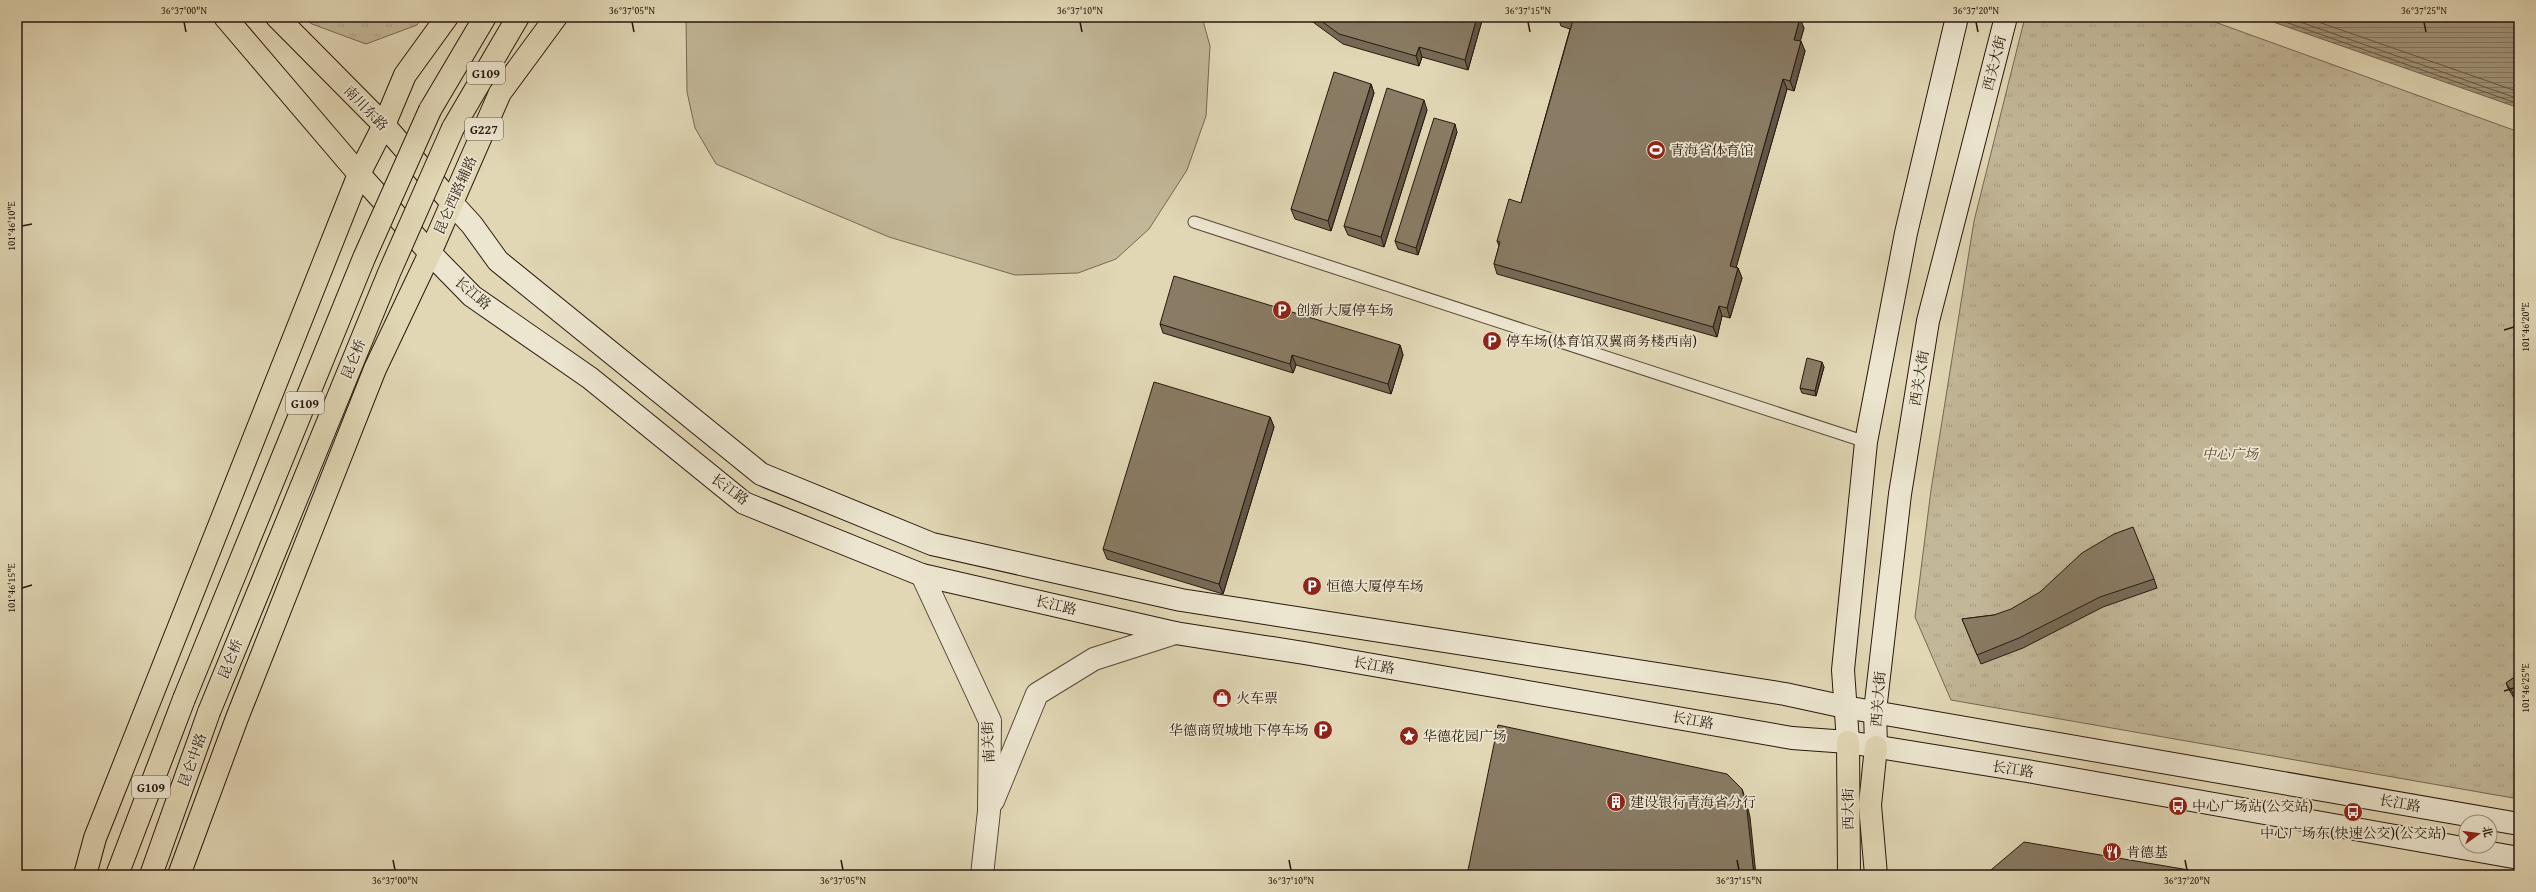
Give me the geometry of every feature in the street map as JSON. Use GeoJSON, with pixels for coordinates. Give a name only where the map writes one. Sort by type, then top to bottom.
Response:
{"type":"FeatureCollection","features":[{"type":"Feature","properties":{"kind":"main road"},"geometry":{"type":"LineString","coordinates":[[225,17],[359,174]]}},
{"type":"Feature","properties":{"kind":"main road","name":"南川东路"},"geometry":{"type":"LineString","coordinates":[[277,17],[384,125],[452,203]]}},
{"type":"Feature","properties":{"kind":"main road"},"geometry":{"type":"LineString","coordinates":[[85,875],[95,838],[359,174],[384,125],[405,75],[447,17]]}},
{"type":"Feature","properties":{"kind":"main road","name":"昆仑桥"},"geometry":{"type":"LineString","coordinates":[[184,699],[368,251],[430,110],[485,17]]}},
{"type":"Feature","properties":{"kind":"main road","name":"昆仑桥"},"geometry":{"type":"LineString","coordinates":[[209,712],[392,266],[453,128],[518,17]]}},
{"type":"Feature","properties":{"kind":"main road","name":"昆仑西路辅路"},"geometry":{"type":"LineString","coordinates":[[179,875],[237,718],[375,369],[430,253],[500,93],[556,17]]}},
{"type":"Feature","properties":{"kind":"main road"},"geometry":{"type":"LineString","coordinates":[[1848,742],[1843,670],[1866,442],[1906,233],[1958,17]]}},
{"type":"Feature","properties":{"kind":"main road","name":"西关大街"},"geometry":{"type":"LineString","coordinates":[[1876,747],[1875,711],[1900,494],[1928,321],[2006,17]]}},
{"type":"Feature","properties":{"kind":"main road","name":"长江路"},"geometry":{"type":"LineString","coordinates":[[359,174],[430,253],[472,296],[590,378],[744,502],[922,575],[1175,633],[1304,652],[1792,738],[1848,742],[2033,772],[2519,858]]}},
{"type":"Feature","properties":{"kind":"main road","name":"长江路"},"geometry":{"type":"LineString","coordinates":[[452,203],[472,225],[498,260],[761,474],[932,544],[1181,600],[1784,694],[2519,824]]}},
{"type":"Feature","properties":{"kind":"main road","name":"南关街"},"geometry":{"type":"LineString","coordinates":[[922,575],[990,721],[989,811],[982,875]]}},
{"type":"Feature","properties":{"kind":"main road"},"geometry":{"type":"LineString","coordinates":[[989,811],[1037,694],[1094,659],[1175,633]]}},
{"type":"Feature","properties":{"kind":"main road","name":"昆仑中路"},"geometry":{"type":"LineString","coordinates":[[117,875],[184,699]]}},
{"type":"Feature","properties":{"kind":"main road","name":"昆仑中路"},"geometry":{"type":"LineString","coordinates":[[151,875],[209,712]]}},
{"type":"Feature","properties":{"kind":"main road","name":"西大街"},"geometry":{"type":"LineString","coordinates":[[1848,742],[1849,875]]}},
{"type":"Feature","properties":{"kind":"main road","name":"西大街"},"geometry":{"type":"LineString","coordinates":[[1876,747],[1870,805],[1876,875]]}},
{"type":"Feature","properties":{"kind":"lane"},"geometry":{"type":"LineString","coordinates":[[1194,222],[1866,442]]}},
{"type":"Feature","properties":{"kind":"green space"},"geometry":{"type":"Polygon","coordinates":[[[300,17],[422,17],[417,25],[366,44],[312,24],[300,17]]]}},
{"type":"Feature","properties":{"kind":"green space"},"geometry":{"type":"Polygon","coordinates":[[[686,17],[1202,17],[1210,46],[1206,116],[1187,170],[1149,229],[1116,259],[1078,273],[1015,275],[889,237],[716,164],[695,128],[687,92],[686,17]]]}},
{"type":"Feature","properties":{"kind":"green space","name":"中心广场"},"geometry":{"type":"Polygon","coordinates":[[[2025,17],[2201,17],[2519,132],[2519,799],[1951,700],[1915,617],[1931,490],[1974,221],[2025,17]]]}},
{"type":"Feature","properties":{"kind":"water"},"geometry":{"type":"Polygon","coordinates":[[[2259,17],[2519,17],[2519,108],[2259,17]]]}},
{"type":"Feature","properties":{"kind":"building"},"geometry":{"type":"Polygon","coordinates":[[[1316,17],[1477,17],[1465,60],[1419,47],[1416,56],[1339,34],[1316,17]]]}},
{"type":"Feature","properties":{"kind":"building","name":"青海省体育馆"},"geometry":{"type":"Polygon","coordinates":[[[1560,17],[1800,18],[1794,40],[1801,41],[1790,81],[1783,79],[1730,266],[1738,268],[1727,308],[1719,306],[1713,327],[1494,264],[1500,242],[1497,241],[1509,199],[1521,203],[1573,20],[1560,17]]]}},
{"type":"Feature","properties":{"kind":"building"},"geometry":{"type":"Polygon","coordinates":[[[1334,72],[1371,84],[1328,221],[1291,209],[1334,72]]]}},
{"type":"Feature","properties":{"kind":"building"},"geometry":{"type":"Polygon","coordinates":[[[1387,88],[1424,100],[1381,237],[1344,226],[1387,88]]]}},
{"type":"Feature","properties":{"kind":"building"},"geometry":{"type":"Polygon","coordinates":[[[1434,118],[1455,124],[1416,248],[1395,241],[1434,118]]]}},
{"type":"Feature","properties":{"kind":"building"},"geometry":{"type":"Polygon","coordinates":[[[1174,276],[1400,345],[1388,384],[1292,355],[1290,364],[1160,324],[1174,276]]]}},
{"type":"Feature","properties":{"kind":"building"},"geometry":{"type":"Polygon","coordinates":[[[1807,358],[1822,362],[1815,391],[1800,388],[1807,358]]]}},
{"type":"Feature","properties":{"kind":"building"},"geometry":{"type":"Polygon","coordinates":[[[1154,382],[1270,417],[1219,584],[1103,549],[1154,382]]]}},
{"type":"Feature","properties":{"kind":"building"},"geometry":{"type":"Polygon","coordinates":[[[2133,527],[2154,579],[2100,597],[2019,638],[1977,655],[1962,619],[1994,615],[2011,609],[2040,592],[2082,553],[2114,534],[2133,527]]]}},
{"type":"Feature","properties":{"kind":"building"},"geometry":{"type":"Polygon","coordinates":[[[2519,674],[2519,688],[2513,693],[2506,683],[2519,674]]]}},
{"type":"Feature","properties":{"kind":"building","name":"建设银行青海省分行"},"geometry":{"type":"Polygon","coordinates":[[[1498,725],[1727,774],[1742,789],[1747,810],[1754,875],[1467,875],[1498,725]]]}},
{"type":"Feature","properties":{"kind":"building"},"geometry":{"type":"Polygon","coordinates":[[[2024,842],[2218,875],[1985,875],[2024,842]]]}},
{"type":"Feature","properties":{"kind":"place","name":"青海省体育馆"},"geometry":{"type":"Point","coordinates":[1656,150]}},
{"type":"Feature","properties":{"kind":"place","name":"创新大厦停车场"},"geometry":{"type":"Point","coordinates":[1282,310]}},
{"type":"Feature","properties":{"kind":"place","name":"停车场(体育馆双翼商务楼西南)"},"geometry":{"type":"Point","coordinates":[1492,341]}},
{"type":"Feature","properties":{"kind":"place","name":"恒德大厦停车场"},"geometry":{"type":"Point","coordinates":[1312,586]}},
{"type":"Feature","properties":{"kind":"place","name":"火车票"},"geometry":{"type":"Point","coordinates":[1222,698]}},
{"type":"Feature","properties":{"kind":"place","name":"华德商贸城地下停车场"},"geometry":{"type":"Point","coordinates":[1323,730]}},
{"type":"Feature","properties":{"kind":"place","name":"华德花园广场"},"geometry":{"type":"Point","coordinates":[1409,736]}},
{"type":"Feature","properties":{"kind":"place","name":"建设银行青海省分行"},"geometry":{"type":"Point","coordinates":[1616,802]}},
{"type":"Feature","properties":{"kind":"place","name":"中心广场站(公交站)"},"geometry":{"type":"Point","coordinates":[2178,806]}},
{"type":"Feature","properties":{"kind":"place","name":"中心广场东(快速公交)(公交站)"},"geometry":{"type":"Point","coordinates":[2353,812]}},
{"type":"Feature","properties":{"kind":"place","name":"肯德基"},"geometry":{"type":"Point","coordinates":[2112,852]}}]}
